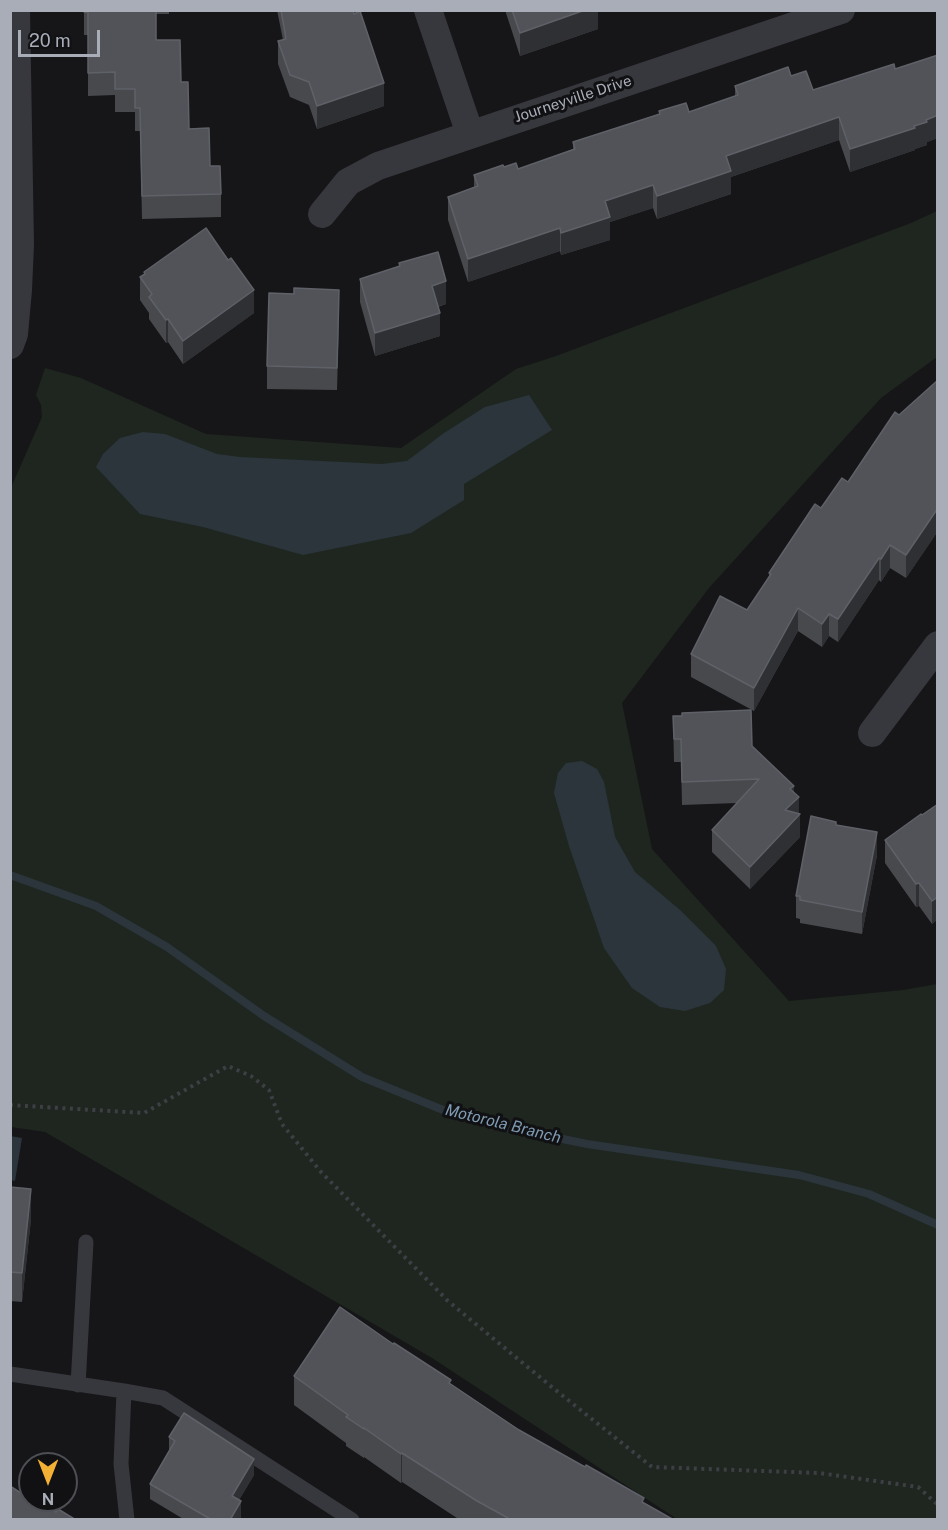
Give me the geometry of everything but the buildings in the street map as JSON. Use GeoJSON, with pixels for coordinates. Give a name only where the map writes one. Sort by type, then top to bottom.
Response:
{"type":"FeatureCollection","features":[{"type":"Feature","properties":{"kind":"street"},"geometry":{"type":"LineString","coordinates":[[10,345],[14,334],[20,245],[16,10]]}},
{"type":"Feature","properties":{"kind":"street"},"geometry":{"type":"LineString","coordinates":[[428,10],[470,134]]}},
{"type":"Feature","properties":{"kind":"street","name":"Journeyville Drive"},"geometry":{"type":"LineString","coordinates":[[322,214],[348,182],[378,166],[841,10]]}},
{"type":"Feature","properties":{"kind":"street"},"geometry":{"type":"LineString","coordinates":[[872,733],[938,645]]}},
{"type":"Feature","properties":{"kind":"lane"},"geometry":{"type":"LineString","coordinates":[[78,1384],[86,1242]]}},
{"type":"Feature","properties":{"kind":"lane"},"geometry":{"type":"LineString","coordinates":[[10,1374],[163,1398],[352,1520]]}},
{"type":"Feature","properties":{"kind":"lane"},"geometry":{"type":"LineString","coordinates":[[124,1391],[121,1464],[127,1520]]}},
{"type":"Feature","properties":{"kind":"path"},"geometry":{"type":"LineString","coordinates":[[10,1105],[144,1113],[228,1066],[251,1076],[269,1090],[282,1124],[321,1172],[448,1301],[652,1467],[819,1473],[918,1487],[938,1505]]}},
{"type":"Feature","properties":{"kind":"shaded area"},"geometry":{"type":"Polygon","coordinates":[[[937,211],[937,357],[881,398],[709,588],[622,703],[652,849],[789,1001],[903,990],[937,984],[937,1519],[677,1519],[432,1358],[45,1132],[11,1127],[10,490],[42,417],[41,405],[36,395],[45,368],[81,378],[206,434],[401,448],[516,369],[911,223],[937,211]]]}},
{"type":"Feature","properties":{"kind":"shaded area"},"geometry":{"type":"Polygon","coordinates":[[[529,395],[552,430],[464,484],[464,500],[411,533],[303,555],[203,527],[140,514],[96,467],[103,454],[120,438],[143,432],[165,434],[217,454],[240,457],[382,464],[407,461],[444,433],[485,407],[529,395]]]}},
{"type":"Feature","properties":{"kind":"shaded area"},"geometry":{"type":"Polygon","coordinates":[[[582,761],[597,769],[604,782],[615,837],[635,872],[680,910],[716,946],[726,969],[724,990],[710,1003],[685,1011],[660,1007],[632,988],[604,948],[569,846],[554,793],[558,773],[566,763],[582,761]]]}},
{"type":"Feature","properties":{"kind":"shaded area"},"geometry":{"type":"Polygon","coordinates":[[[10,1136],[22,1138],[15,1181],[11,1180],[10,1136]]]}},
{"type":"Feature","properties":{"kind":"waterway","name":"Motorola Branch"},"geometry":{"type":"LineString","coordinates":[[10,875],[96,906],[167,947],[264,1016],[362,1077],[448,1112],[509,1128],[587,1144],[799,1175],[869,1194],[938,1225]]}}]}
